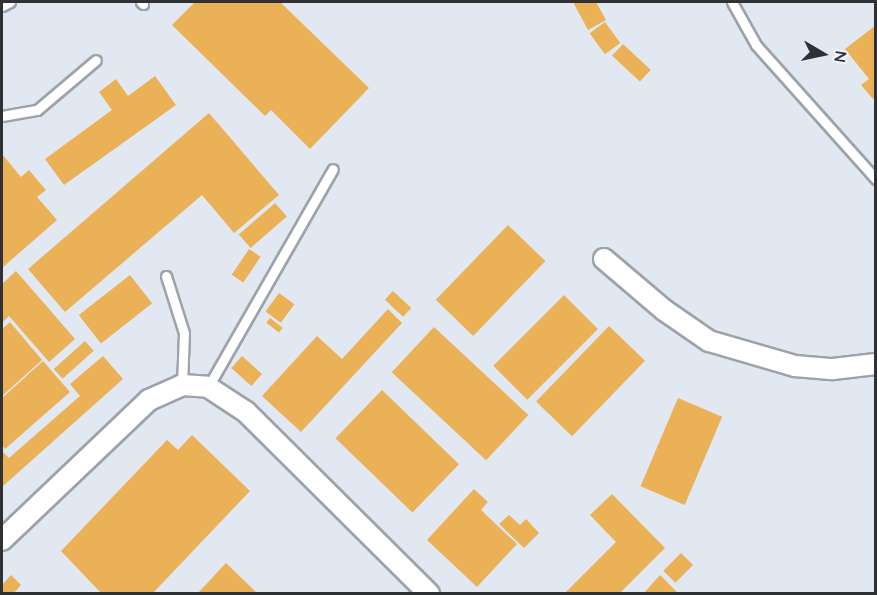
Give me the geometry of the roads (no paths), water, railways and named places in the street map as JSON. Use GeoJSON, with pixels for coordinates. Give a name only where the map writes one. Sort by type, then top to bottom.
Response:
{"type":"FeatureCollection","features":[{"type":"Feature","properties":{"kind":"street"},"geometry":{"type":"LineString","coordinates":[[604,258],[664,310],[709,341],[795,366],[832,369],[876,364]]}},
{"type":"Feature","properties":{"kind":"street"},"geometry":{"type":"LineString","coordinates":[[2,540],[148,400],[182,385],[208,387],[246,412],[429,594]]}},
{"type":"Feature","properties":{"kind":"lane"},"geometry":{"type":"LineString","coordinates":[[2,6],[10,2]]}},
{"type":"Feature","properties":{"kind":"lane"},"geometry":{"type":"LineString","coordinates":[[732,2],[756,45],[876,178]]}},
{"type":"Feature","properties":{"kind":"lane"},"geometry":{"type":"LineString","coordinates":[[2,116],[37,110],[96,60]]}},
{"type":"Feature","properties":{"kind":"lane"},"geometry":{"type":"LineString","coordinates":[[208,387],[333,169]]}},
{"type":"Feature","properties":{"kind":"lane"},"geometry":{"type":"LineString","coordinates":[[166,276],[184,333],[182,385]]}}]}
